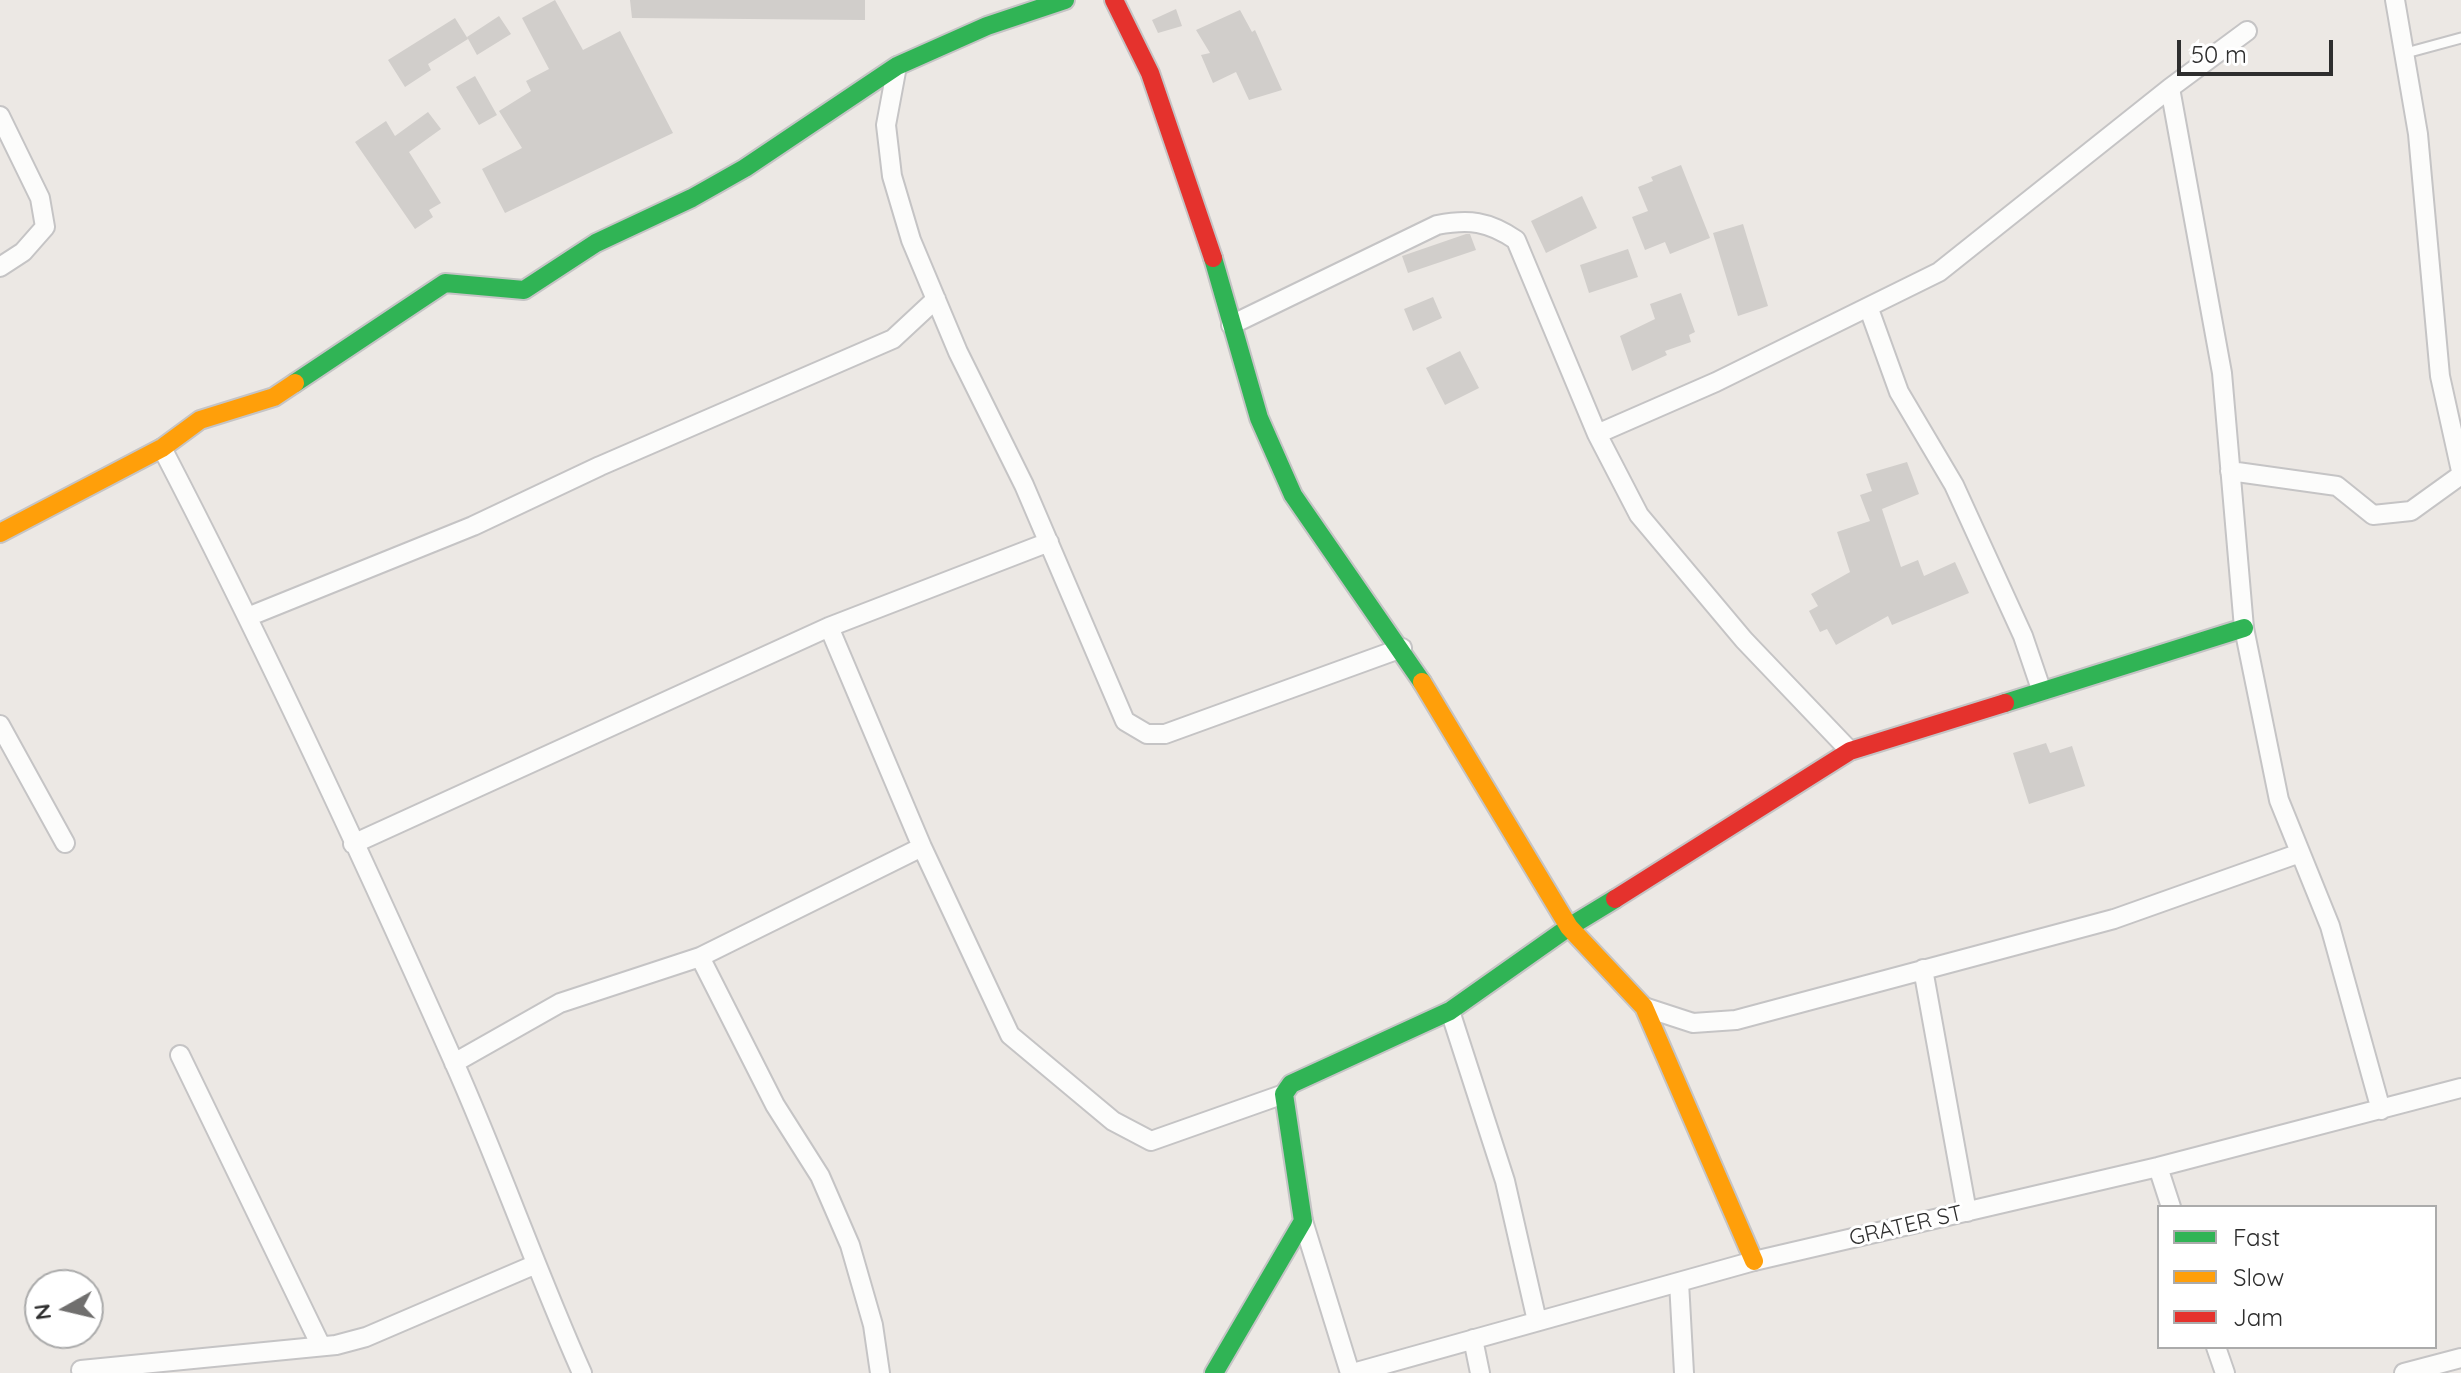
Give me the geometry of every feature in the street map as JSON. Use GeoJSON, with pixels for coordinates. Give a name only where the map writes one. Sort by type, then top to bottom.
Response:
{"type":"FeatureCollection","features":[{"type":"Feature","properties":{"kind":"street"},"geometry":{"type":"LineString","coordinates":[[0,533],[162,448],[200,420],[274,397],[445,283],[461,280],[513,292],[524,290],[596,243],[692,198],[745,168],[897,66],[987,26],[1065,0]]}},
{"type":"Feature","properties":{"kind":"street"},"geometry":{"type":"LineString","coordinates":[[1114,0],[1150,73],[1200,214],[1259,418],[1293,495],[1402,648],[1569,927],[1644,1007],[1754,1261]]}},
{"type":"Feature","properties":{"kind":"street"},"geometry":{"type":"LineString","coordinates":[[2230,471],[2337,486],[2373,515],[2411,511],[2461,473],[2440,376],[2418,134],[2395,0]]}},
{"type":"Feature","properties":{"kind":"street"},"geometry":{"type":"LineString","coordinates":[[1597,434],[1869,309],[1939,272],[2170,88],[2247,31]]}},
{"type":"Feature","properties":{"kind":"street"},"geometry":{"type":"LineString","coordinates":[[897,66],[886,125],[892,176],[911,240],[1049,542],[1125,721],[1147,734],[1165,734],[1402,648]]}},
{"type":"Feature","properties":{"kind":"street"},"geometry":{"type":"LineString","coordinates":[[2170,88],[2222,373],[2244,628],[2279,800],[2330,926],[2381,1110]]}},
{"type":"Feature","properties":{"kind":"street"},"geometry":{"type":"LineString","coordinates":[[0,116],[40,198],[45,227],[23,252],[0,267]]}},
{"type":"Feature","properties":{"kind":"street"},"geometry":{"type":"LineString","coordinates":[[1231,325],[1437,225],[1468,219],[1496,226],[1516,240],[1597,434],[1639,515],[1744,640],[1850,751]]}},
{"type":"Feature","properties":{"kind":"street"},"geometry":{"type":"LineString","coordinates":[[250,616],[473,526],[600,466],[893,339],[936,299]]}},
{"type":"Feature","properties":{"kind":"street"},"geometry":{"type":"LineString","coordinates":[[1869,309],[1899,392],[1954,485],[2023,636],[2041,689]]}},
{"type":"Feature","properties":{"kind":"street"},"geometry":{"type":"LineString","coordinates":[[162,448],[250,616],[454,1063],[534,1265],[582,1373]]}},
{"type":"Feature","properties":{"kind":"street"},"geometry":{"type":"LineString","coordinates":[[353,844],[829,627],[1049,542]]}},
{"type":"Feature","properties":{"kind":"street"},"geometry":{"type":"LineString","coordinates":[[829,627],[922,847],[1010,1035],[1113,1121],[1151,1141],[1284,1094],[1291,1084],[1450,1011],[1569,927],[1717,838],[1850,751],[2041,689],[2175,653],[2244,628]]}},
{"type":"Feature","properties":{"kind":"street"},"geometry":{"type":"LineString","coordinates":[[0,725],[65,843]]}},
{"type":"Feature","properties":{"kind":"street"},"geometry":{"type":"LineString","coordinates":[[454,1063],[560,1003],[700,957],[922,847]]}},
{"type":"Feature","properties":{"kind":"street"},"geometry":{"type":"LineString","coordinates":[[1644,1007],[1693,1023],[1736,1020],[2114,919],[2300,853]]}},
{"type":"Feature","properties":{"kind":"street"},"geometry":{"type":"LineString","coordinates":[[700,957],[775,1105],[820,1176],[850,1245],[873,1325],[880,1373]]}},
{"type":"Feature","properties":{"kind":"street"},"geometry":{"type":"LineString","coordinates":[[1923,969],[1967,1212]]}},
{"type":"Feature","properties":{"kind":"street"},"geometry":{"type":"LineString","coordinates":[[1450,1011],[1505,1181],[1537,1321]]}},
{"type":"Feature","properties":{"kind":"street"},"geometry":{"type":"LineString","coordinates":[[180,1055],[321,1346]]}},
{"type":"Feature","properties":{"kind":"street","name":"GRATER ST"},"geometry":{"type":"LineString","coordinates":[[1351,1373],[1754,1261],[2158,1167],[2461,1088]]}},
{"type":"Feature","properties":{"kind":"street"},"geometry":{"type":"LineString","coordinates":[[1284,1094],[1303,1221],[1351,1373]]}},
{"type":"Feature","properties":{"kind":"street"},"geometry":{"type":"LineString","coordinates":[[2158,1167],[2170,1205]]}},
{"type":"Feature","properties":{"kind":"street"},"geometry":{"type":"LineString","coordinates":[[1214,1373],[1303,1221]]}},
{"type":"Feature","properties":{"kind":"street"},"geometry":{"type":"LineString","coordinates":[[81,1370],[321,1346],[366,1337],[534,1265]]}},
{"type":"Feature","properties":{"kind":"street"},"geometry":{"type":"LineString","coordinates":[[1679,1282],[1684,1373]]}},
{"type":"Feature","properties":{"kind":"street"},"geometry":{"type":"LineString","coordinates":[[1473,1339],[1480,1373]]}},
{"type":"Feature","properties":{"kind":"street"},"geometry":{"type":"LineString","coordinates":[[2217,1349],[2225,1373]]}},
{"type":"Feature","properties":{"kind":"street"},"geometry":{"type":"LineString","coordinates":[[2404,1373],[2461,1358]]}},
{"type":"Feature","properties":{"kind":"lane"},"geometry":{"type":"LineString","coordinates":[[2406,53],[2461,38]]}},
{"type":"Feature","properties":{"kind":"building"},"geometry":{"type":"Polygon","coordinates":[[[555,0],[583,50],[620,31],[673,133],[505,213],[482,169],[522,148],[499,111],[531,91],[526,81],[549,69],[522,18],[555,0]]]}},
{"type":"Feature","properties":{"kind":"building"},"geometry":{"type":"Polygon","coordinates":[[[630,0],[865,0],[865,20],[632,18],[630,0]]]}},
{"type":"Feature","properties":{"kind":"building"},"geometry":{"type":"Polygon","coordinates":[[[1176,9],[1182,26],[1158,33],[1152,20],[1176,9]]]}},
{"type":"Feature","properties":{"kind":"building"},"geometry":{"type":"Polygon","coordinates":[[[1240,10],[1252,32],[1255,30],[1282,90],[1249,100],[1236,72],[1213,83],[1201,55],[1210,53],[1196,30],[1240,10]]]}},
{"type":"Feature","properties":{"kind":"building"},"geometry":{"type":"Polygon","coordinates":[[[499,16],[511,34],[477,55],[467,37],[499,16]]]}},
{"type":"Feature","properties":{"kind":"building"},"geometry":{"type":"Polygon","coordinates":[[[455,18],[468,39],[428,64],[431,70],[405,87],[388,60],[455,18]]]}},
{"type":"Feature","properties":{"kind":"building"},"geometry":{"type":"Polygon","coordinates":[[[475,76],[497,115],[479,125],[456,87],[475,76]]]}},
{"type":"Feature","properties":{"kind":"building"},"geometry":{"type":"Polygon","coordinates":[[[428,112],[441,129],[409,152],[441,203],[429,210],[433,217],[415,229],[355,142],[386,121],[395,136],[428,112]]]}},
{"type":"Feature","properties":{"kind":"building"},"geometry":{"type":"Polygon","coordinates":[[[1681,165],[1710,238],[1670,254],[1665,242],[1645,250],[1632,217],[1648,211],[1638,187],[1653,181],[1651,177],[1681,165]]]}},
{"type":"Feature","properties":{"kind":"building"},"geometry":{"type":"Polygon","coordinates":[[[1582,196],[1597,228],[1546,253],[1531,221],[1582,196]]]}},
{"type":"Feature","properties":{"kind":"building"},"geometry":{"type":"Polygon","coordinates":[[[1743,224],[1768,306],[1738,316],[1713,233],[1743,224]]]}},
{"type":"Feature","properties":{"kind":"building"},"geometry":{"type":"Polygon","coordinates":[[[1470,234],[1476,250],[1408,273],[1402,256],[1470,234]]]}},
{"type":"Feature","properties":{"kind":"building"},"geometry":{"type":"Polygon","coordinates":[[[1628,249],[1638,277],[1589,293],[1580,265],[1628,249]]]}},
{"type":"Feature","properties":{"kind":"building"},"geometry":{"type":"Polygon","coordinates":[[[1681,293],[1695,332],[1689,335],[1691,342],[1665,351],[1667,355],[1632,371],[1620,336],[1655,319],[1650,304],[1681,293]]]}},
{"type":"Feature","properties":{"kind":"building"},"geometry":{"type":"Polygon","coordinates":[[[1433,297],[1442,318],[1413,331],[1404,309],[1433,297]]]}},
{"type":"Feature","properties":{"kind":"building"},"geometry":{"type":"Polygon","coordinates":[[[1460,351],[1479,388],[1445,405],[1426,368],[1460,351]]]}},
{"type":"Feature","properties":{"kind":"building"},"geometry":{"type":"Polygon","coordinates":[[[1907,462],[1919,494],[1882,509],[1901,567],[1918,560],[1924,576],[1955,562],[1969,593],[1892,625],[1888,616],[1836,645],[1827,629],[1820,632],[1809,611],[1818,606],[1811,594],[1850,572],[1837,532],[1870,521],[1860,495],[1872,491],[1866,474],[1907,462]]]}},
{"type":"Feature","properties":{"kind":"building"},"geometry":{"type":"Polygon","coordinates":[[[2046,743],[2050,753],[2072,746],[2085,786],[2029,804],[2013,753],[2046,743]]]}},
{"type":"Feature","properties":{"kind":"traffic: fast"},"geometry":{"type":"LineString","coordinates":[[295,383],[445,283],[524,290],[596,243],[692,198],[745,168],[897,66],[987,26],[1065,0]]}},
{"type":"Feature","properties":{"kind":"traffic: fast"},"geometry":{"type":"LineString","coordinates":[[1213,258],[1259,418],[1293,495],[1422,682]]}},
{"type":"Feature","properties":{"kind":"traffic: fast"},"geometry":{"type":"LineString","coordinates":[[2005,703],[2244,628]]}},
{"type":"Feature","properties":{"kind":"traffic: fast"},"geometry":{"type":"LineString","coordinates":[[1214,1373],[1303,1221],[1284,1094],[1291,1084],[1450,1011],[1569,927],[1615,899]]}},
{"type":"Feature","properties":{"kind":"traffic: slow"},"geometry":{"type":"LineString","coordinates":[[0,533],[162,448],[200,420],[274,397],[295,383]]}},
{"type":"Feature","properties":{"kind":"traffic: slow"},"geometry":{"type":"LineString","coordinates":[[1422,682],[1569,927],[1644,1007],[1754,1261]]}},
{"type":"Feature","properties":{"kind":"traffic: jam"},"geometry":{"type":"LineString","coordinates":[[1114,0],[1150,73],[1213,258]]}},
{"type":"Feature","properties":{"kind":"traffic: jam"},"geometry":{"type":"LineString","coordinates":[[1615,899],[1850,751],[2005,703]]}}]}
